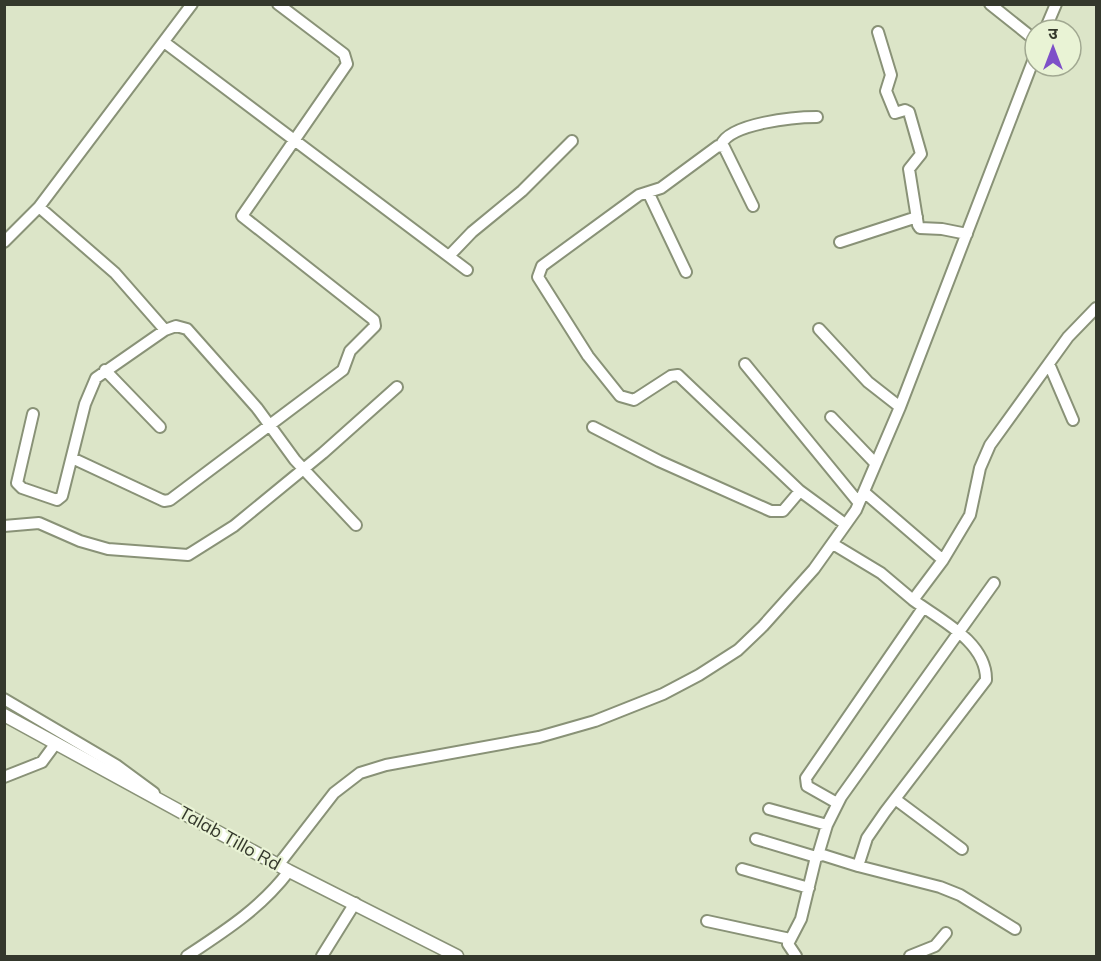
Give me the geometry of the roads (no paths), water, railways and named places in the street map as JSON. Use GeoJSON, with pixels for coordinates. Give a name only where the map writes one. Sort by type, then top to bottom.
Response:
{"type":"FeatureCollection","features":[{"type":"Feature","properties":{"kind":"main road","name":"Talab Tillo Rd"},"geometry":{"type":"LineString","coordinates":[[4,715],[284,868],[457,957]]}},
{"type":"Feature","properties":{"kind":"street"},"geometry":{"type":"LineString","coordinates":[[4,242],[39,207],[192,4]]}},
{"type":"Feature","properties":{"kind":"street"},"geometry":{"type":"LineString","coordinates":[[72,458],[168,501],[343,370],[350,351],[375,324],[374,320],[243,216],[294,138],[346,68],[348,61],[344,54],[278,4]]}},
{"type":"Feature","properties":{"kind":"street"},"geometry":{"type":"LineString","coordinates":[[990,4],[1023,30]]}},
{"type":"Feature","properties":{"kind":"street"},"geometry":{"type":"LineString","coordinates":[[1050,18],[1056,4]]}},
{"type":"Feature","properties":{"kind":"street"},"geometry":{"type":"LineString","coordinates":[[878,32],[891,75],[886,91],[895,113],[909,112],[921,154],[909,169],[920,228],[967,234]]}},
{"type":"Feature","properties":{"kind":"street"},"geometry":{"type":"LineString","coordinates":[[164,42],[467,270]]}},
{"type":"Feature","properties":{"kind":"street"},"geometry":{"type":"LineString","coordinates":[[187,957],[203,952],[266,899],[334,793],[360,773],[386,765],[562,730],[642,702],[699,675],[746,644],[793,594],[833,544],[859,503],[900,407],[930,324],[1027,78]]}},
{"type":"Feature","properties":{"kind":"street"},"geometry":{"type":"LineString","coordinates":[[817,117],[786,118],[728,135],[721,145],[713,148],[661,188],[639,195],[542,266],[538,277],[588,356],[620,396],[634,400],[671,376],[678,375],[800,490],[846,524]]}},
{"type":"Feature","properties":{"kind":"street"},"geometry":{"type":"LineString","coordinates":[[449,256],[472,232],[522,191],[572,141]]}},
{"type":"Feature","properties":{"kind":"street"},"geometry":{"type":"LineString","coordinates":[[721,145],[753,206]]}},
{"type":"Feature","properties":{"kind":"street"},"geometry":{"type":"LineString","coordinates":[[648,192],[686,272]]}},
{"type":"Feature","properties":{"kind":"street"},"geometry":{"type":"LineString","coordinates":[[39,207],[115,273],[165,330]]}},
{"type":"Feature","properties":{"kind":"street"},"geometry":{"type":"LineString","coordinates":[[840,242],[917,217]]}},
{"type":"Feature","properties":{"kind":"street"},"geometry":{"type":"LineString","coordinates":[[4,224],[13,233]]}},
{"type":"Feature","properties":{"kind":"street"},"geometry":{"type":"LineString","coordinates":[[913,600],[943,560],[970,515],[984,457],[1075,328],[1096,308]]}},
{"type":"Feature","properties":{"kind":"street"},"geometry":{"type":"LineString","coordinates":[[33,414],[17,480],[19,486],[54,500],[60,499],[89,391],[96,378],[165,330],[176,326],[187,329],[270,425],[285,447],[356,525]]}},
{"type":"Feature","properties":{"kind":"street"},"geometry":{"type":"LineString","coordinates":[[819,329],[868,382],[900,407]]}},
{"type":"Feature","properties":{"kind":"street"},"geometry":{"type":"LineString","coordinates":[[745,364],[859,503]]}},
{"type":"Feature","properties":{"kind":"street"},"geometry":{"type":"LineString","coordinates":[[1049,364],[1073,420]]}},
{"type":"Feature","properties":{"kind":"street"},"geometry":{"type":"LineString","coordinates":[[105,370],[160,427]]}},
{"type":"Feature","properties":{"kind":"street"},"geometry":{"type":"LineString","coordinates":[[4,526],[39,523],[108,549],[188,555],[234,526],[299,463],[397,387]]}},
{"type":"Feature","properties":{"kind":"street"},"geometry":{"type":"LineString","coordinates":[[831,417],[875,463]]}},
{"type":"Feature","properties":{"kind":"street"},"geometry":{"type":"LineString","coordinates":[[593,427],[659,461],[771,511],[783,511],[800,490]]}},
{"type":"Feature","properties":{"kind":"street"},"geometry":{"type":"LineString","coordinates":[[864,492],[943,560]]}},
{"type":"Feature","properties":{"kind":"street"},"geometry":{"type":"LineString","coordinates":[[833,544],[881,573],[923,608],[957,631],[980,658],[986,680],[867,838],[858,866]]}},
{"type":"Feature","properties":{"kind":"street"},"geometry":{"type":"LineString","coordinates":[[796,957],[789,947],[790,939],[801,919],[817,856],[837,803],[957,631],[994,583]]}},
{"type":"Feature","properties":{"kind":"street"},"geometry":{"type":"LineString","coordinates":[[837,803],[807,786],[806,778],[923,608]]}},
{"type":"Feature","properties":{"kind":"street"},"geometry":{"type":"LineString","coordinates":[[4,699],[116,765],[164,801]]}},
{"type":"Feature","properties":{"kind":"street"},"geometry":{"type":"LineString","coordinates":[[4,777],[42,762],[56,743]]}},
{"type":"Feature","properties":{"kind":"street"},"geometry":{"type":"LineString","coordinates":[[895,799],[962,849]]}},
{"type":"Feature","properties":{"kind":"street"},"geometry":{"type":"LineString","coordinates":[[769,809],[827,825]]}},
{"type":"Feature","properties":{"kind":"street"},"geometry":{"type":"LineString","coordinates":[[756,839],[950,891],[1015,929]]}},
{"type":"Feature","properties":{"kind":"street"},"geometry":{"type":"LineString","coordinates":[[742,869],[808,888]]}},
{"type":"Feature","properties":{"kind":"street"},"geometry":{"type":"LineString","coordinates":[[322,957],[355,903]]}},
{"type":"Feature","properties":{"kind":"street"},"geometry":{"type":"LineString","coordinates":[[707,921],[790,939]]}},
{"type":"Feature","properties":{"kind":"street"},"geometry":{"type":"LineString","coordinates":[[910,957],[935,946],[946,933]]}}]}
